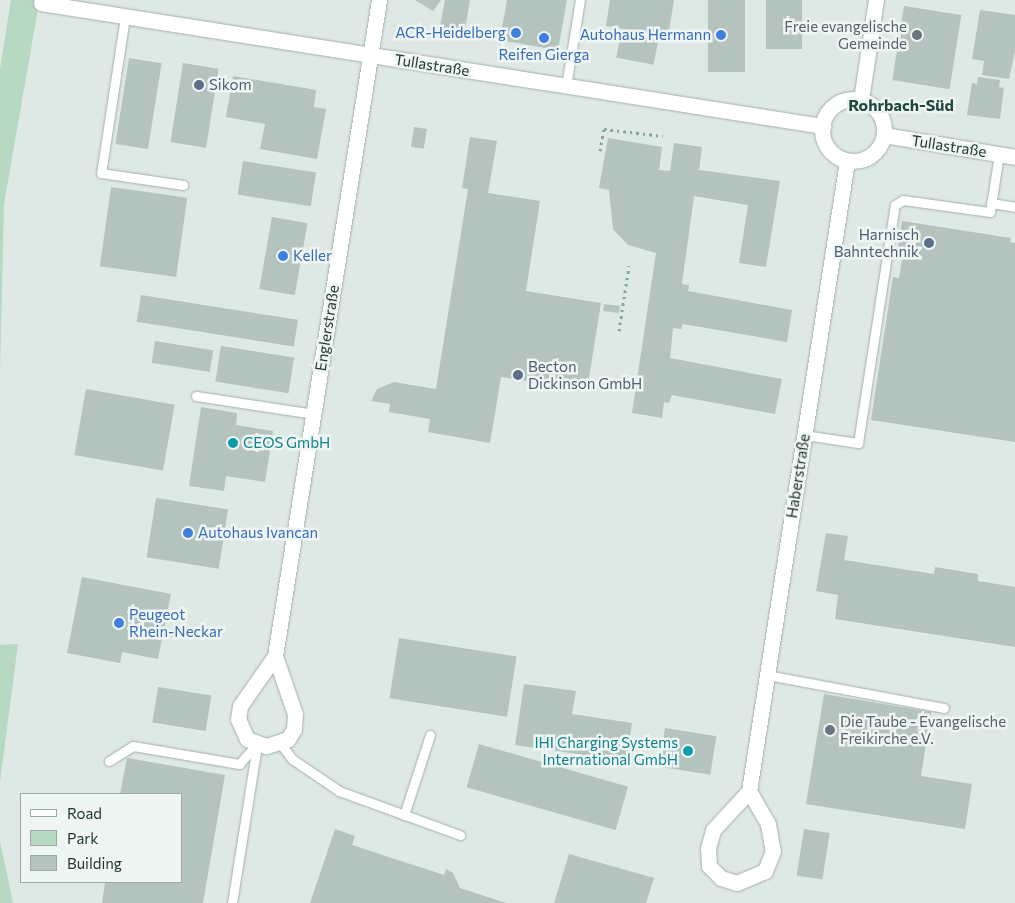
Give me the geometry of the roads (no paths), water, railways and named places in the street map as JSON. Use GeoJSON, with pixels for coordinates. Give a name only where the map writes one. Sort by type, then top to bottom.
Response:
{"type":"FeatureCollection","features":[{"type":"Feature","properties":{"kind":"street","name":"Englerstraße"},"geometry":{"type":"LineString","coordinates":[[257,744],[240,730],[240,706],[275,656],[380,0]]}},
{"type":"Feature","properties":{"kind":"street"},"geometry":{"type":"LineString","coordinates":[[861,100],[876,0]]}},
{"type":"Feature","properties":{"kind":"street","name":"Tullastraße"},"geometry":{"type":"LineString","coordinates":[[41,3],[823,126]]}},
{"type":"Feature","properties":{"kind":"street"},"geometry":{"type":"LineString","coordinates":[[861,100],[880,115],[884,135],[872,155],[847,161],[827,147],[823,126],[835,106],[861,100]]}},
{"type":"Feature","properties":{"kind":"street","name":"Tullastraße"},"geometry":{"type":"LineString","coordinates":[[884,135],[1015,157]]}},
{"type":"Feature","properties":{"kind":"street","name":"Haberstraße"},"geometry":{"type":"LineString","coordinates":[[749,791],[847,161]]}},
{"type":"Feature","properties":{"kind":"street","name":"Englerstraße"},"geometry":{"type":"LineString","coordinates":[[275,656],[295,714],[294,728],[280,743]]}},
{"type":"Feature","properties":{"kind":"street"},"geometry":{"type":"LineString","coordinates":[[257,744],[280,743]]}},
{"type":"Feature","properties":{"kind":"street"},"geometry":{"type":"LineString","coordinates":[[749,791],[768,824],[773,851],[764,871],[737,884],[721,878],[709,866],[708,848],[713,830],[749,791]]}},
{"type":"Feature","properties":{"kind":"lane"},"geometry":{"type":"LineString","coordinates":[[566,86],[580,0]]}},
{"type":"Feature","properties":{"kind":"lane"},"geometry":{"type":"LineString","coordinates":[[125,16],[101,173],[183,185]]}},
{"type":"Feature","properties":{"kind":"lane"},"geometry":{"type":"LineString","coordinates":[[805,435],[858,443],[895,205],[903,200],[990,212],[999,154]]}},
{"type":"Feature","properties":{"kind":"lane"},"geometry":{"type":"LineString","coordinates":[[992,204],[1015,207]]}},
{"type":"Feature","properties":{"kind":"lane"},"geometry":{"type":"LineString","coordinates":[[196,396],[313,414]]}},
{"type":"Feature","properties":{"kind":"lane"},"geometry":{"type":"LineString","coordinates":[[767,675],[944,708]]}},
{"type":"Feature","properties":{"kind":"lane"},"geometry":{"type":"LineString","coordinates":[[404,815],[430,735]]}},
{"type":"Feature","properties":{"kind":"lane"},"geometry":{"type":"LineString","coordinates":[[280,743],[292,759],[339,791],[460,835]]}},
{"type":"Feature","properties":{"kind":"lane"},"geometry":{"type":"LineString","coordinates":[[109,761],[134,746],[239,764],[257,744]]}},
{"type":"Feature","properties":{"kind":"lane"},"geometry":{"type":"LineString","coordinates":[[232,903],[257,744]]}},
{"type":"Feature","properties":{"kind":"place","name":"ACR-Heidelberg"},"geometry":{"type":"Point","coordinates":[516,33]}},
{"type":"Feature","properties":{"kind":"place","name":"Autohaus Hermann"},"geometry":{"type":"Point","coordinates":[721,35]}},
{"type":"Feature","properties":{"kind":"place","name":"Freie evangelische Gemeinde"},"geometry":{"type":"Point","coordinates":[917,35]}},
{"type":"Feature","properties":{"kind":"place","name":"Reifen Gierga"},"geometry":{"type":"Point","coordinates":[544,38]}},
{"type":"Feature","properties":{"kind":"place","name":"Sikom"},"geometry":{"type":"Point","coordinates":[199,85]}},
{"type":"Feature","properties":{"kind":"place","name":"Harnisch Bahntechnik"},"geometry":{"type":"Point","coordinates":[929,243]}},
{"type":"Feature","properties":{"kind":"place","name":"Keller"},"geometry":{"type":"Point","coordinates":[283,256]}},
{"type":"Feature","properties":{"kind":"place","name":"Becton Dickinson GmbH"},"geometry":{"type":"Point","coordinates":[518,375]}},
{"type":"Feature","properties":{"kind":"place","name":"CEOS GmbH"},"geometry":{"type":"Point","coordinates":[233,443]}},
{"type":"Feature","properties":{"kind":"place","name":"Autohaus Ivancan"},"geometry":{"type":"Point","coordinates":[188,533]}},
{"type":"Feature","properties":{"kind":"place","name":"Peugeot Rhein-Neckar"},"geometry":{"type":"Point","coordinates":[119,623]}},
{"type":"Feature","properties":{"kind":"place","name":"Die Taube - Evangelische Freikirche e.V."},"geometry":{"type":"Point","coordinates":[830,730]}},
{"type":"Feature","properties":{"kind":"place","name":"IHI Charging Systems International GmbH"},"geometry":{"type":"Point","coordinates":[688,751]}},
{"type":"Feature","properties":{"kind":"district","name":"Rohrbach-Süd"},"geometry":{"type":"Point","coordinates":[901,105]}}]}
